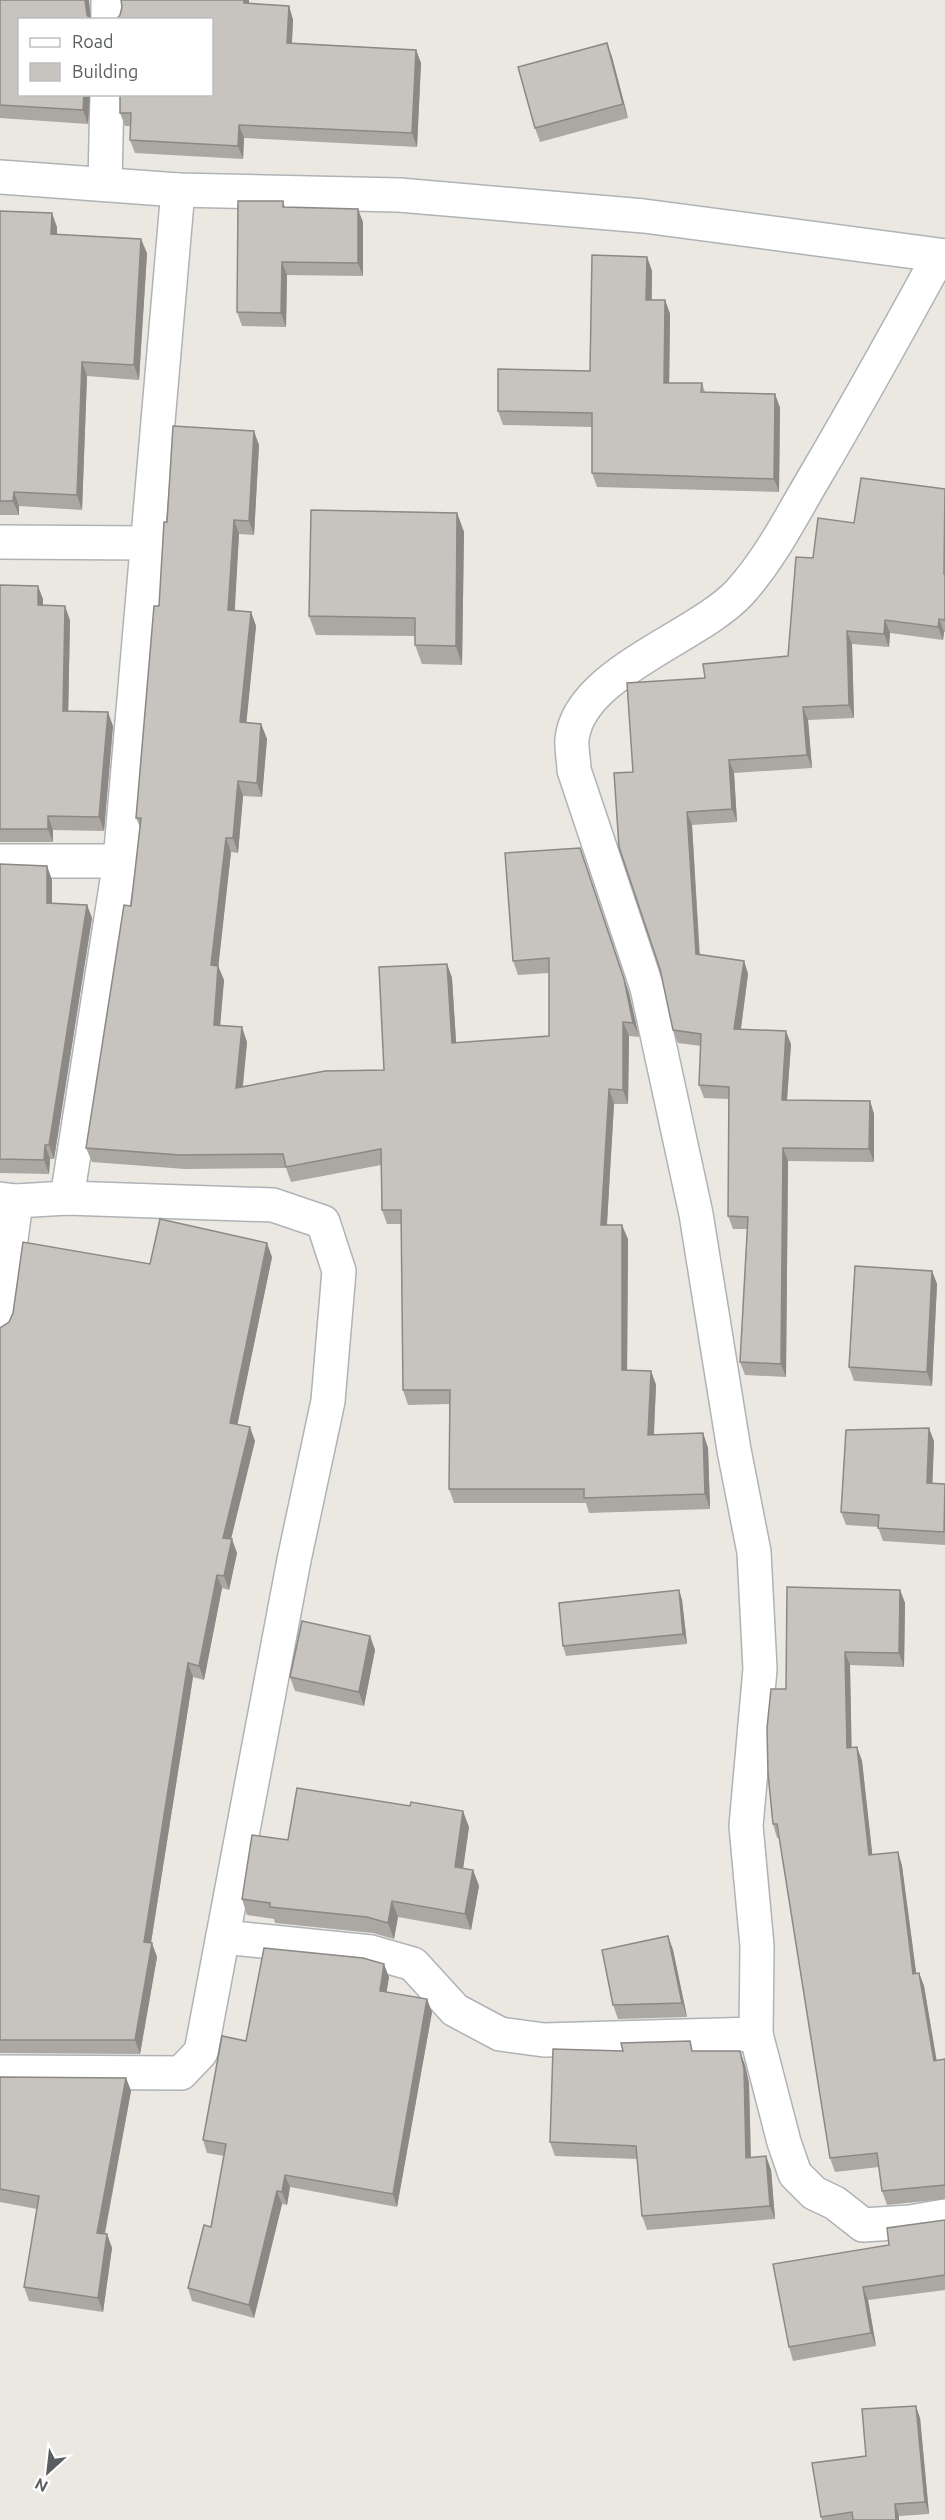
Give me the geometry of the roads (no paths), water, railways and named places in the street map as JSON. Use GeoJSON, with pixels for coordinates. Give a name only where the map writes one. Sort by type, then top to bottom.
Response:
{"type":"FeatureCollection","features":[{"type":"Feature","properties":{"kind":"street"},"geometry":{"type":"LineString","coordinates":[[108,0],[108,18]]}},
{"type":"Feature","properties":{"kind":"street"},"geometry":{"type":"LineString","coordinates":[[105,183],[107,96]]}},
{"type":"Feature","properties":{"kind":"street"},"geometry":{"type":"LineString","coordinates":[[0,177],[178,190],[399,195],[644,216],[942,256],[769,554],[751,578],[738,594],[691,630],[612,678],[584,706],[572,737],[574,770],[647,988],[696,1214],[734,1450],[754,1552],[760,1669],[746,1826],[757,1946],[756,2034],[784,2142],[795,2174],[814,2193],[835,2203],[863,2225],[910,2222],[945,2216]]}},
{"type":"Feature","properties":{"kind":"street"},"geometry":{"type":"LineString","coordinates":[[67,1198],[120,861],[178,190]]}},
{"type":"Feature","properties":{"kind":"street"},"geometry":{"type":"LineString","coordinates":[[0,542],[147,543]]}},
{"type":"Feature","properties":{"kind":"street"},"geometry":{"type":"LineString","coordinates":[[0,861],[120,861]]}},
{"type":"Feature","properties":{"kind":"street"},"geometry":{"type":"LineString","coordinates":[[0,1324],[8,1200],[67,1198],[273,1205],[323,1222],[339,1270],[328,1401],[294,1560],[201,2052],[181,2073],[0,2072]]}},
{"type":"Feature","properties":{"kind":"street"},"geometry":{"type":"LineString","coordinates":[[223,1937],[371,1952],[413,1964],[455,2010],[500,2034],[544,2040],[756,2034]]}}]}
